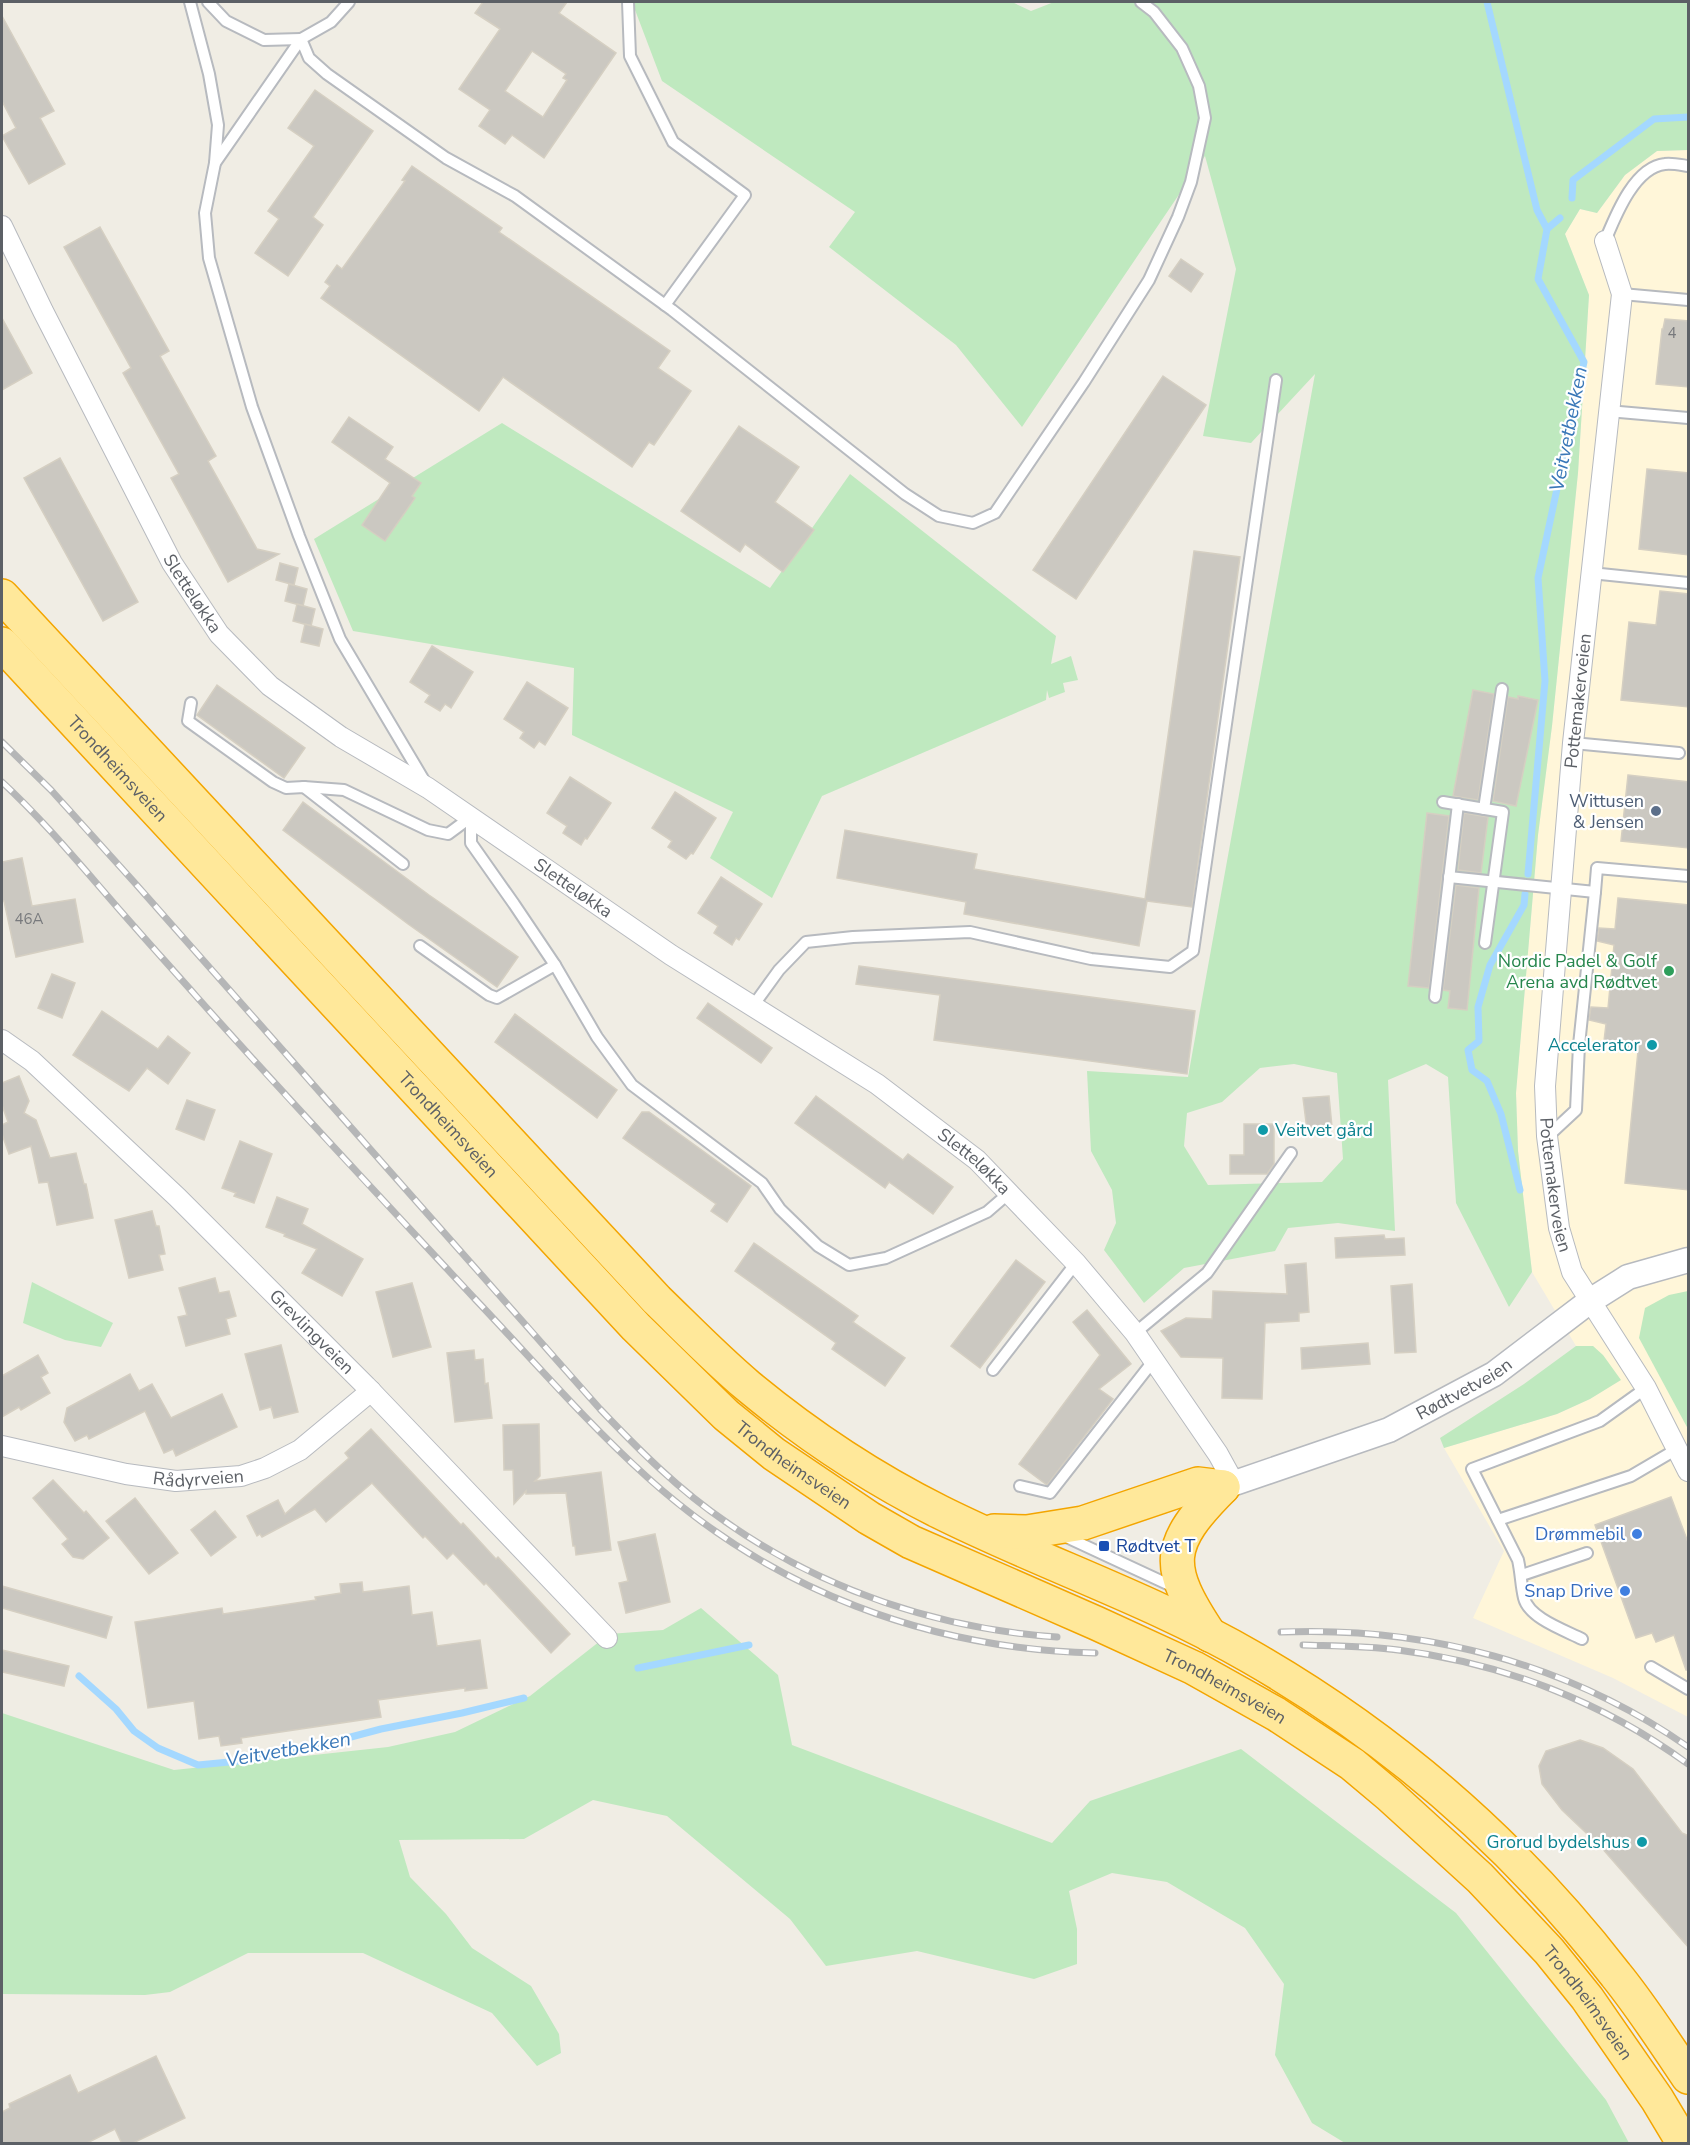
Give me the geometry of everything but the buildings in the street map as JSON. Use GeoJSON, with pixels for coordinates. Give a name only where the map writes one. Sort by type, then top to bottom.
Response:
{"type":"FeatureCollection","features":[{"type":"Feature","properties":{"kind":"highway","name":"Trondheimsveien"},"geometry":{"type":"LineString","coordinates":[[2,596],[594,1233],[703,1345],[746,1385],[794,1422],[894,1488],[977,1530],[1109,1587],[1210,1635],[1295,1683],[1345,1716],[1408,1764],[1498,1843],[1569,1918],[1617,1976],[1689,2077]]}},
{"type":"Feature","properties":{"kind":"highway","name":"Trondheimsveien"},"geometry":{"type":"LineString","coordinates":[[2,644],[636,1327],[726,1415],[812,1481],[911,1542],[1106,1627],[1203,1673],[1276,1714],[1352,1764],[1471,1870],[1549,1951],[1587,1998],[1657,2099],[1684,2144]]}},
{"type":"Feature","properties":{"kind":"highway"},"geometry":{"type":"LineString","coordinates":[[977,1530],[1027,1532],[1050,1529],[1083,1523],[1198,1484],[1228,1485]]}},
{"type":"Feature","properties":{"kind":"highway"},"geometry":{"type":"LineString","coordinates":[[1210,1635],[1184,1592],[1176,1560],[1180,1541],[1192,1520],[1228,1485]]}},
{"type":"Feature","properties":{"kind":"street","name":"Sletteløkka"},"geometry":{"type":"LineString","coordinates":[[2,226],[172,562],[219,634],[270,686],[341,737],[429,788],[671,955],[877,1084],[977,1160],[1077,1263],[1135,1333],[1218,1454],[1228,1485]]}},
{"type":"Feature","properties":{"kind":"street","name":"Pottemakerveien"},"geometry":{"type":"LineString","coordinates":[[1605,241],[1622,294],[1573,743],[1545,1086],[1547,1136],[1558,1228],[1572,1272],[1646,1388],[1689,1471]]}},
{"type":"Feature","properties":{"kind":"street","name":"Grevlingveien"},"geometry":{"type":"LineString","coordinates":[[2,1040],[32,1061],[142,1163],[371,1391],[607,1638]]}},
{"type":"Feature","properties":{"kind":"street","name":"Rødtvetveien"},"geometry":{"type":"LineString","coordinates":[[1228,1485],[1389,1430],[1494,1374],[1590,1301],[1628,1277],[1689,1260]]}},
{"type":"Feature","properties":{"kind":"street","name":"Rådyrveien"},"geometry":{"type":"LineString","coordinates":[[2,1446],[126,1474],[176,1481],[241,1476],[265,1468],[300,1450],[371,1391]]}},
{"type":"Feature","properties":{"kind":"lane"},"geometry":{"type":"LineString","coordinates":[[190,2],[209,74],[218,124],[215,163],[205,213],[209,258],[252,407],[298,536],[340,639],[429,788]]}},
{"type":"Feature","properties":{"kind":"lane"},"geometry":{"type":"LineString","coordinates":[[208,2],[226,21],[264,40],[301,39]]}},
{"type":"Feature","properties":{"kind":"lane"},"geometry":{"type":"LineString","coordinates":[[215,163],[301,39],[330,22],[349,2]]}},
{"type":"Feature","properties":{"kind":"lane"},"geometry":{"type":"LineString","coordinates":[[628,2],[630,56],[673,142],[745,195],[665,305]]}},
{"type":"Feature","properties":{"kind":"lane"},"geometry":{"type":"LineString","coordinates":[[301,39],[309,58],[327,74],[446,158],[515,196],[665,305],[905,494],[939,516],[973,523],[995,513],[1084,382],[1149,279],[1178,217],[1191,182],[1205,118],[1199,86],[1182,48],[1154,12],[1141,2]]}},
{"type":"Feature","properties":{"kind":"lane"},"geometry":{"type":"LineString","coordinates":[[1605,241],[1618,210],[1645,172],[1663,164],[1689,166]]}},
{"type":"Feature","properties":{"kind":"lane"},"geometry":{"type":"LineString","coordinates":[[1622,294],[1689,300]]}},
{"type":"Feature","properties":{"kind":"lane"},"geometry":{"type":"LineString","coordinates":[[753,1006],[779,970],[806,942],[853,936],[970,932],[1091,958],[1170,967],[1193,951],[1276,380]]}},
{"type":"Feature","properties":{"kind":"lane"},"geometry":{"type":"LineString","coordinates":[[1608,411],[1689,418]]}},
{"type":"Feature","properties":{"kind":"lane"},"geometry":{"type":"LineString","coordinates":[[1591,573],[1689,583]]}},
{"type":"Feature","properties":{"kind":"lane"},"geometry":{"type":"LineString","coordinates":[[1484,809],[1502,689]]}},
{"type":"Feature","properties":{"kind":"lane"},"geometry":{"type":"LineString","coordinates":[[191,703],[188,721],[273,782],[286,788],[344,790],[428,830],[448,834],[471,817]]}},
{"type":"Feature","properties":{"kind":"lane"},"geometry":{"type":"LineString","coordinates":[[1573,743],[1678,753]]}},
{"type":"Feature","properties":{"kind":"lane"},"geometry":{"type":"LineString","coordinates":[[304,787],[403,864]]}},
{"type":"Feature","properties":{"kind":"lane"},"geometry":{"type":"LineString","coordinates":[[1443,802],[1503,812],[1485,943]]}},
{"type":"Feature","properties":{"kind":"lane"},"geometry":{"type":"LineString","coordinates":[[1435,996],[1458,804]]}},
{"type":"Feature","properties":{"kind":"lane"},"geometry":{"type":"LineString","coordinates":[[471,817],[471,843],[555,965],[597,1037],[632,1085],[762,1183],[780,1209],[818,1246],[849,1265],[885,1258],[987,1212],[1008,1193]]}},
{"type":"Feature","properties":{"kind":"lane"},"geometry":{"type":"LineString","coordinates":[[1547,1136],[1576,1110],[1597,868],[1689,876]]}},
{"type":"Feature","properties":{"kind":"lane"},"geometry":{"type":"LineString","coordinates":[[1449,876],[1595,892]]}},
{"type":"Feature","properties":{"kind":"lane"},"geometry":{"type":"LineString","coordinates":[[420,946],[489,995],[497,998],[555,965]]}},
{"type":"Feature","properties":{"kind":"lane"},"geometry":{"type":"LineString","coordinates":[[1135,1333],[1207,1273],[1291,1153]]}},
{"type":"Feature","properties":{"kind":"lane"},"geometry":{"type":"LineString","coordinates":[[993,1370],[1077,1263]]}},
{"type":"Feature","properties":{"kind":"lane"},"geometry":{"type":"LineString","coordinates":[[1020,1486],[1050,1493],[1154,1360]]}},
{"type":"Feature","properties":{"kind":"lane"},"geometry":{"type":"LineString","coordinates":[[1582,1638],[1531,1613],[1524,1600],[1518,1560],[1472,1469],[1600,1421],[1646,1388]]}},
{"type":"Feature","properties":{"kind":"lane"},"geometry":{"type":"LineString","coordinates":[[1498,1520],[1631,1476],[1677,1449]]}},
{"type":"Feature","properties":{"kind":"lane"},"geometry":{"type":"LineString","coordinates":[[1050,1529],[1184,1592]]}},
{"type":"Feature","properties":{"kind":"lane"},"geometry":{"type":"LineString","coordinates":[[1522,1575],[1587,1553]]}},
{"type":"Feature","properties":{"kind":"lane"},"geometry":{"type":"LineString","coordinates":[[1651,1667],[1689,1689]]}},
{"type":"Feature","properties":{"kind":"shaded area"},"geometry":{"type":"Polygon","coordinates":[[[1688,150],[1688,1717],[1613,1678],[1473,1618],[1504,1551],[1444,1448],[1557,1414],[1590,1399],[1620,1380],[1593,1346],[1576,1346],[1532,1272],[1518,1151],[1516,1093],[1538,835],[1552,726],[1578,473],[1589,295],[1565,234],[1580,209],[1597,213],[1625,175],[1657,151],[1688,150]]]}},
{"type":"Feature","properties":{"kind":"green space"},"geometry":{"type":"Polygon","coordinates":[[[632,2],[1012,2],[1031,11],[1054,2],[1688,2],[1688,150],[1657,151],[1625,175],[1597,213],[1580,209],[1565,234],[1589,295],[1578,473],[1552,726],[1538,835],[1516,1093],[1518,1151],[1532,1272],[1509,1307],[1456,1203],[1448,1077],[1426,1064],[1388,1080],[1395,1231],[1338,1223],[1288,1228],[1275,1251],[1184,1268],[1144,1303],[1104,1250],[1116,1223],[1112,1190],[1091,1151],[1087,1071],[1188,1077],[1315,374],[1251,443],[1203,436],[1236,269],[1205,156],[1022,427],[956,345],[829,247],[855,212],[662,81],[632,2]],[[1294,1064],[1260,1068],[1222,1102],[1187,1113],[1184,1146],[1208,1185],[1322,1182],[1343,1159],[1337,1073],[1294,1064]]]}},
{"type":"Feature","properties":{"kind":"green space"},"geometry":{"type":"Polygon","coordinates":[[[502,423],[770,588],[850,474],[1056,636],[1051,664],[1071,656],[1078,680],[1063,683],[1065,692],[1049,698],[1047,690],[1046,700],[822,796],[772,898],[710,858],[733,812],[572,735],[574,668],[353,631],[314,539],[502,423]]]}},
{"type":"Feature","properties":{"kind":"green space"},"geometry":{"type":"Polygon","coordinates":[[[32,1282],[113,1323],[101,1347],[65,1340],[23,1323],[32,1282]]]}},
{"type":"Feature","properties":{"kind":"green space"},"geometry":{"type":"Polygon","coordinates":[[[1688,1291],[1688,1429],[1639,1338],[1645,1308],[1669,1295],[1688,1291]]]}},
{"type":"Feature","properties":{"kind":"green space"},"geometry":{"type":"Polygon","coordinates":[[[1576,1346],[1593,1346],[1603,1355],[1621,1380],[1590,1399],[1557,1414],[1444,1448],[1440,1438],[1524,1384],[1576,1346]]]}},
{"type":"Feature","properties":{"kind":"green space"},"geometry":{"type":"Polygon","coordinates":[[[701,1608],[778,1675],[792,1745],[1052,1843],[1090,1801],[1241,1749],[1456,1913],[1606,2100],[1629,2143],[1345,2143],[1312,2123],[1275,2055],[1284,1984],[1245,1928],[1167,1882],[1112,1873],[1069,1891],[1077,1929],[1077,1964],[1034,1979],[917,1951],[826,1966],[790,1919],[667,1816],[593,1800],[524,1839],[399,1840],[410,1877],[446,1914],[472,1948],[531,1986],[559,2034],[561,2053],[537,2066],[492,2013],[363,1953],[248,1953],[170,1992],[145,1995],[2,1994],[2,1713],[174,1770],[388,1747],[455,1732],[530,1696],[609,1634],[663,1630],[701,1608]]]}},
{"type":"Feature","properties":{"kind":"waterway","name":"Veitvetbekken"},"geometry":{"type":"LineString","coordinates":[[1487,2],[1537,210],[1547,229],[1538,279],[1584,362],[1538,578],[1545,681],[1528,874]]}},
{"type":"Feature","properties":{"kind":"waterway"},"geometry":{"type":"LineString","coordinates":[[1572,198],[1573,180],[1654,119],[1688,117]]}},
{"type":"Feature","properties":{"kind":"waterway"},"geometry":{"type":"LineString","coordinates":[[1547,229],[1560,218]]}},
{"type":"Feature","properties":{"kind":"waterway","name":"Veitvetbekken"},"geometry":{"type":"LineString","coordinates":[[1520,1190],[1501,1114],[1487,1081],[1472,1070],[1468,1050],[1479,1041],[1478,1007],[1490,965],[1524,905],[1525,894]]}},
{"type":"Feature","properties":{"kind":"waterway","name":"Veitvetbekken"},"geometry":{"type":"LineString","coordinates":[[638,1668],[749,1645]]}},
{"type":"Feature","properties":{"kind":"waterway","name":"Veitvetbekken"},"geometry":{"type":"LineString","coordinates":[[79,1676],[116,1709],[134,1731],[158,1748],[198,1765],[250,1760],[302,1750],[381,1729],[524,1698]]}},
{"type":"Feature","properties":{"kind":"railway"},"geometry":{"type":"LineString","coordinates":[[2,742],[51,790],[134,882],[600,1409],[676,1483],[709,1510],[763,1546],[802,1568],[842,1586],[926,1615],[1013,1633],[1057,1637]]}},
{"type":"Feature","properties":{"kind":"railway"},"geometry":{"type":"LineString","coordinates":[[2,782],[55,836],[265,1073],[560,1390],[624,1456],[695,1517],[746,1552],[800,1581],[855,1606],[913,1625],[972,1640],[1033,1649],[1095,1653]]}},
{"type":"Feature","properties":{"kind":"railway"},"geometry":{"type":"LineString","coordinates":[[1281,1632],[1335,1632],[1389,1636],[1442,1644],[1494,1656],[1595,1693],[1642,1718],[1688,1747]]}},
{"type":"Feature","properties":{"kind":"railway"},"geometry":{"type":"LineString","coordinates":[[1303,1645],[1398,1650],[1437,1656],[1513,1675],[1587,1704],[1622,1722],[1688,1764]]}},
{"type":"Feature","properties":{"kind":"place","name":"Wittusen & Jensen"},"geometry":{"type":"Point","coordinates":[1656,811]}},
{"type":"Feature","properties":{"kind":"place","name":"Nordic Padel & Golf Arena avd Rødtvet"},"geometry":{"type":"Point","coordinates":[1669,971]}},
{"type":"Feature","properties":{"kind":"place","name":"Accelerator"},"geometry":{"type":"Point","coordinates":[1652,1045]}},
{"type":"Feature","properties":{"kind":"place","name":"Veitvet gård"},"geometry":{"type":"Point","coordinates":[1263,1130]}},
{"type":"Feature","properties":{"kind":"place","name":"Drømmebil"},"geometry":{"type":"Point","coordinates":[1637,1534]}},
{"type":"Feature","properties":{"kind":"place","name":"Rødtvet T"},"geometry":{"type":"Point","coordinates":[1104,1546]}},
{"type":"Feature","properties":{"kind":"place","name":"Snap Drive"},"geometry":{"type":"Point","coordinates":[1625,1591]}},
{"type":"Feature","properties":{"kind":"place","name":"Grorud bydelshus"},"geometry":{"type":"Point","coordinates":[1642,1842]}}]}
